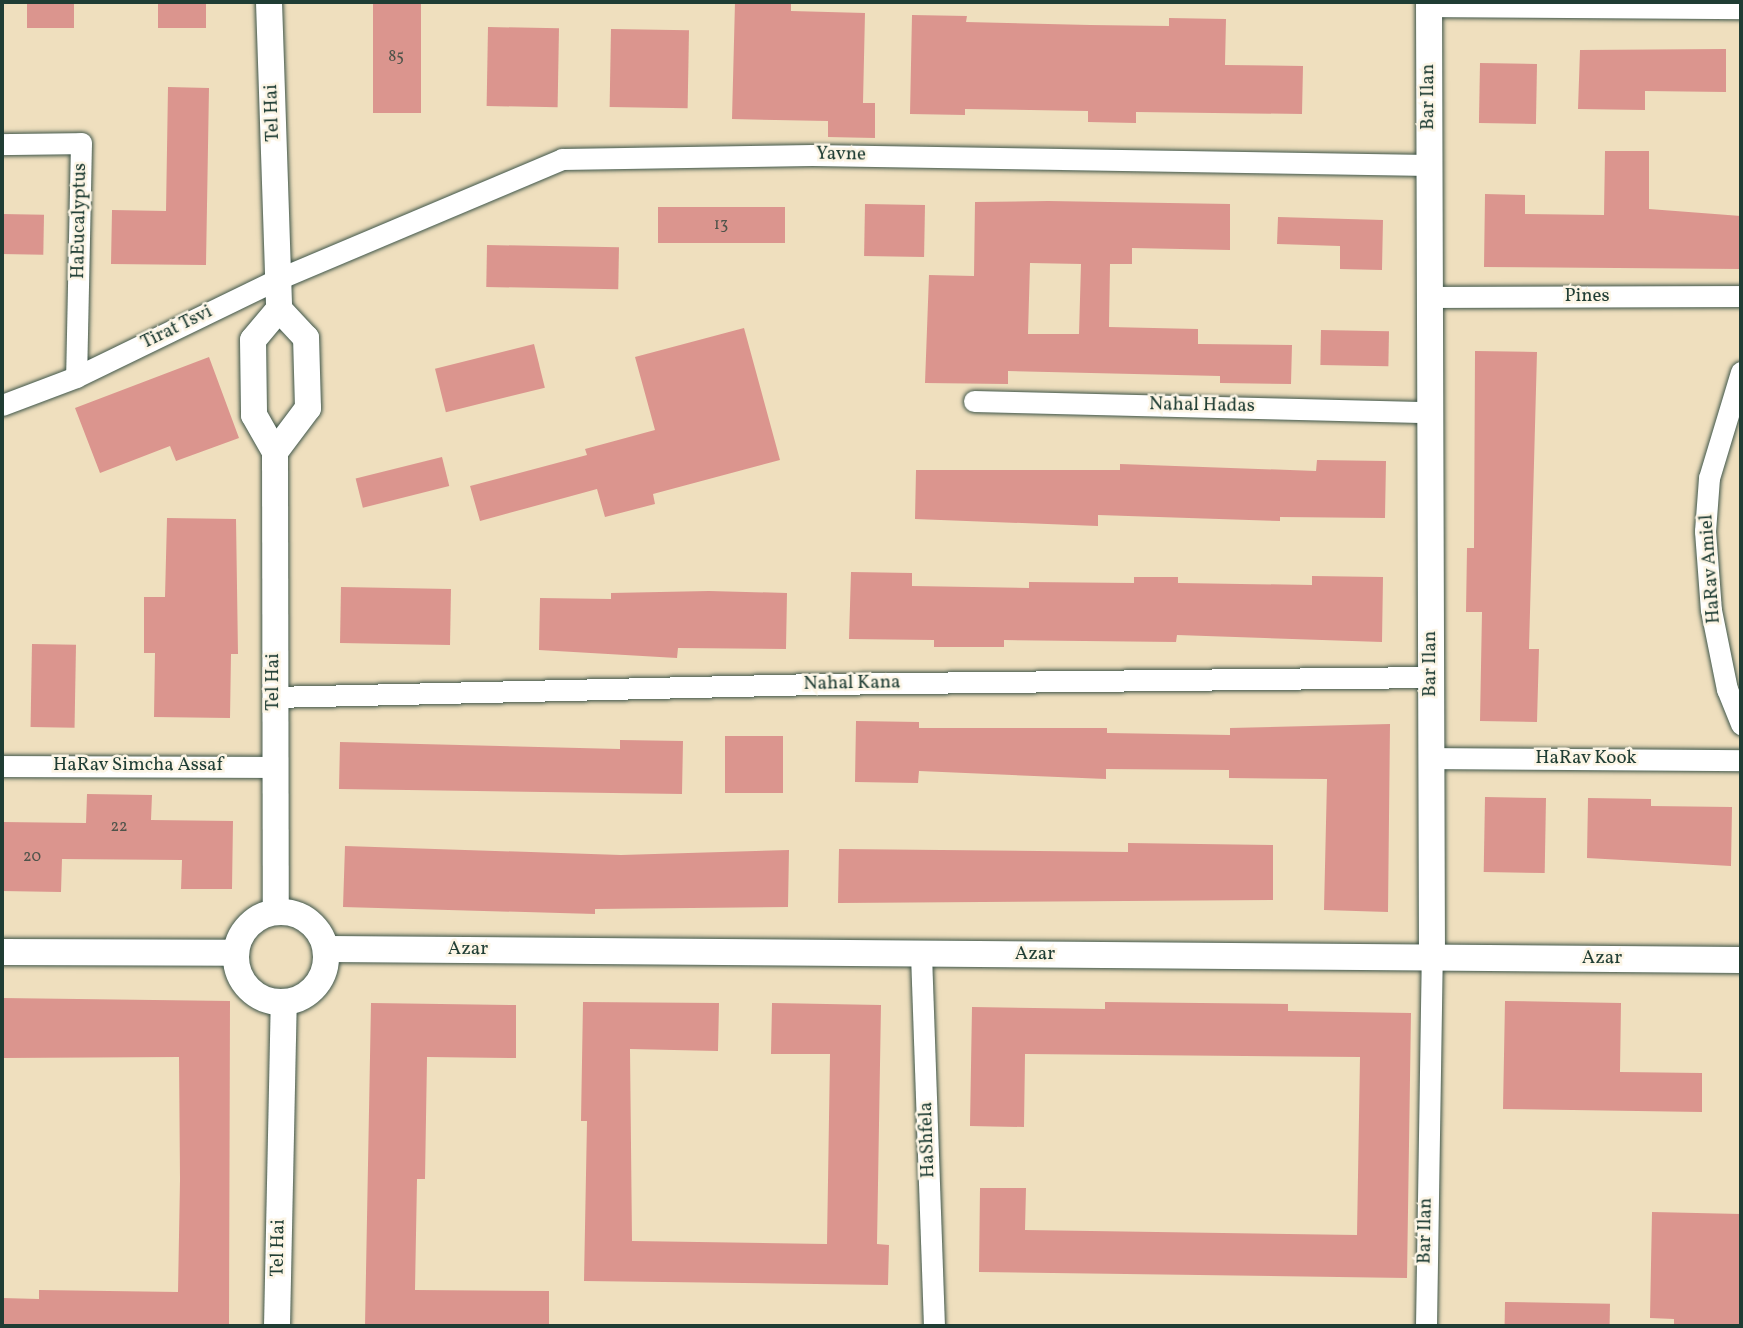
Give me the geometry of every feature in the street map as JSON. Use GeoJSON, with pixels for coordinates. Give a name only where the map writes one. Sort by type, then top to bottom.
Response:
{"type":"FeatureCollection","features":[{"type":"Feature","properties":{"kind":"street","name":"Tel Hai"},"geometry":{"type":"LineString","coordinates":[[269,2],[279,309],[253,340],[254,415],[275,452],[276,911]]}},
{"type":"Feature","properties":{"kind":"street"},"geometry":{"type":"LineString","coordinates":[[1429,4],[1705,5],[1741,8]]}},
{"type":"Feature","properties":{"kind":"street","name":"Bar Ilan"},"geometry":{"type":"LineString","coordinates":[[1426,1326],[1432,958],[1429,4]]}},
{"type":"Feature","properties":{"kind":"street","name":"HaEucalyptus"},"geometry":{"type":"LineString","coordinates":[[2,144],[81,143],[76,377]]}},
{"type":"Feature","properties":{"kind":"street","name":"Yavne"},"geometry":{"type":"LineString","coordinates":[[278,279],[562,159],[812,155],[1429,165]]}},
{"type":"Feature","properties":{"kind":"street","name":"Tirat Tsvi"},"geometry":{"type":"LineString","coordinates":[[2,405],[76,377],[278,279]]}},
{"type":"Feature","properties":{"kind":"street","name":"Pines"},"geometry":{"type":"LineString","coordinates":[[1432,298],[1741,296]]}},
{"type":"Feature","properties":{"kind":"street"},"geometry":{"type":"LineString","coordinates":[[275,452],[307,408],[306,338],[279,309]]}},
{"type":"Feature","properties":{"kind":"street","name":"HaRav Amiel"},"geometry":{"type":"LineString","coordinates":[[1741,372],[1709,478],[1705,531],[1711,610],[1727,689],[1741,724]]}},
{"type":"Feature","properties":{"kind":"street","name":"Nahal Hadas"},"geometry":{"type":"LineString","coordinates":[[974,401],[1430,412]]}},
{"type":"Feature","properties":{"kind":"street","name":"Nahal Kana"},"geometry":{"type":"LineString","coordinates":[[274,697],[816,684],[1431,677]]}},
{"type":"Feature","properties":{"kind":"street","name":"HaRav Kook"},"geometry":{"type":"LineString","coordinates":[[1432,758],[1741,760]]}},
{"type":"Feature","properties":{"kind":"street","name":"HaRav Simcha Assaf"},"geometry":{"type":"LineString","coordinates":[[2,766],[274,767]]}},
{"type":"Feature","properties":{"kind":"street"},"geometry":{"type":"LineString","coordinates":[[276,911],[301,915],[314,924],[329,949],[322,977],[312,990],[284,1002],[255,994],[244,983],[235,953],[248,925],[276,911]]}},
{"type":"Feature","properties":{"kind":"street","name":"Azar"},"geometry":{"type":"LineString","coordinates":[[329,949],[1741,960]]}},
{"type":"Feature","properties":{"kind":"street"},"geometry":{"type":"LineString","coordinates":[[2,952],[235,953]]}},
{"type":"Feature","properties":{"kind":"street","name":"HaShfela"},"geometry":{"type":"LineString","coordinates":[[921,954],[934,1326]]}},
{"type":"Feature","properties":{"kind":"street","name":"Tel Hai"},"geometry":{"type":"LineString","coordinates":[[277,1326],[284,1002]]}},
{"type":"Feature","properties":{"kind":"building"},"geometry":{"type":"Polygon","coordinates":[[[27,2],[74,2],[74,28],[27,28],[27,2]]]}},
{"type":"Feature","properties":{"kind":"building"},"geometry":{"type":"Polygon","coordinates":[[[158,2],[206,2],[206,28],[158,28],[158,2]]]}},
{"type":"Feature","properties":{"kind":"building"},"geometry":{"type":"Polygon","coordinates":[[[373,2],[421,2],[421,113],[373,113],[373,2]]]}},
{"type":"Feature","properties":{"kind":"building"},"geometry":{"type":"Polygon","coordinates":[[[735,2],[791,2],[791,11],[865,13],[863,103],[875,103],[875,138],[828,137],[828,121],[732,119],[735,2]]]}},
{"type":"Feature","properties":{"kind":"building"},"geometry":{"type":"Polygon","coordinates":[[[912,15],[967,16],[966,22],[1090,25],[1169,26],[1169,18],[1226,19],[1225,65],[1303,66],[1302,114],[1136,112],[1136,123],[1088,122],[1088,111],[965,109],[965,115],[910,114],[912,15]]]}},
{"type":"Feature","properties":{"kind":"building"},"geometry":{"type":"Polygon","coordinates":[[[488,27],[559,28],[558,107],[487,106],[488,27]]]}},
{"type":"Feature","properties":{"kind":"building"},"geometry":{"type":"Polygon","coordinates":[[[611,29],[689,30],[688,108],[610,107],[611,29]]]}},
{"type":"Feature","properties":{"kind":"building"},"geometry":{"type":"Polygon","coordinates":[[[1726,49],[1726,92],[1645,91],[1645,110],[1578,109],[1580,50],[1726,49]]]}},
{"type":"Feature","properties":{"kind":"building"},"geometry":{"type":"Polygon","coordinates":[[[1480,63],[1537,64],[1536,124],[1479,123],[1480,63]]]}},
{"type":"Feature","properties":{"kind":"building"},"geometry":{"type":"Polygon","coordinates":[[[168,87],[209,88],[206,265],[111,264],[112,210],[166,211],[168,87]]]}},
{"type":"Feature","properties":{"kind":"building"},"geometry":{"type":"Polygon","coordinates":[[[1605,151],[1649,151],[1649,209],[1741,216],[1741,269],[1484,267],[1485,194],[1525,195],[1525,214],[1604,215],[1605,151]]]}},
{"type":"Feature","properties":{"kind":"building"},"geometry":{"type":"Polygon","coordinates":[[[975,202],[1230,204],[1230,250],[1132,248],[1132,264],[1110,264],[1109,327],[1198,329],[1198,344],[1292,345],[1291,384],[1220,383],[1220,376],[1008,371],[1008,384],[925,383],[929,275],[974,276],[975,202]],[[1030,263],[1028,334],[1079,334],[1081,264],[1030,263]]]}},
{"type":"Feature","properties":{"kind":"building"},"geometry":{"type":"Polygon","coordinates":[[[865,204],[925,205],[924,257],[864,256],[865,204]]]}},
{"type":"Feature","properties":{"kind":"building"},"geometry":{"type":"Polygon","coordinates":[[[658,207],[785,207],[785,243],[658,243],[658,207]]]}},
{"type":"Feature","properties":{"kind":"building"},"geometry":{"type":"Polygon","coordinates":[[[2,214],[44,215],[43,255],[2,254],[2,214]]]}},
{"type":"Feature","properties":{"kind":"building"},"geometry":{"type":"Polygon","coordinates":[[[1278,217],[1383,220],[1382,270],[1340,269],[1340,246],[1277,244],[1278,217]]]}},
{"type":"Feature","properties":{"kind":"building"},"geometry":{"type":"Polygon","coordinates":[[[487,245],[619,247],[618,289],[486,287],[487,245]]]}},
{"type":"Feature","properties":{"kind":"building"},"geometry":{"type":"Polygon","coordinates":[[[744,328],[780,460],[653,494],[655,504],[605,517],[597,489],[480,521],[470,486],[587,455],[585,449],[655,430],[635,357],[744,328]]]}},
{"type":"Feature","properties":{"kind":"building"},"geometry":{"type":"Polygon","coordinates":[[[1321,330],[1389,331],[1388,366],[1320,365],[1321,330]]]}},
{"type":"Feature","properties":{"kind":"building"},"geometry":{"type":"Polygon","coordinates":[[[534,344],[545,388],[446,412],[435,369],[534,344]]]}},
{"type":"Feature","properties":{"kind":"building"},"geometry":{"type":"Polygon","coordinates":[[[1475,351],[1537,352],[1529,649],[1539,649],[1537,722],[1480,721],[1482,612],[1466,612],[1467,548],[1474,548],[1475,351]]]}},
{"type":"Feature","properties":{"kind":"building"},"geometry":{"type":"Polygon","coordinates":[[[209,357],[239,438],[176,461],[170,446],[100,473],[75,408],[209,357]]]}},
{"type":"Feature","properties":{"kind":"building"},"geometry":{"type":"Polygon","coordinates":[[[442,457],[449,486],[363,508],[356,479],[442,457]]]}},
{"type":"Feature","properties":{"kind":"building"},"geometry":{"type":"Polygon","coordinates":[[[1317,460],[1386,461],[1385,518],[1280,517],[1280,521],[1098,515],[1098,526],[915,519],[916,470],[1120,470],[1120,464],[1316,471],[1317,460]]]}},
{"type":"Feature","properties":{"kind":"building"},"geometry":{"type":"Polygon","coordinates":[[[167,518],[236,519],[238,654],[231,654],[230,718],[154,717],[155,653],[144,653],[144,597],[165,597],[167,518]]]}},
{"type":"Feature","properties":{"kind":"building"},"geometry":{"type":"Polygon","coordinates":[[[851,572],[912,573],[912,586],[1029,588],[1029,582],[1134,583],[1134,577],[1178,577],[1178,583],[1312,585],[1312,576],[1383,577],[1382,642],[1177,635],[1176,642],[1004,640],[1004,647],[934,647],[934,640],[849,639],[851,572]]]}},
{"type":"Feature","properties":{"kind":"building"},"geometry":{"type":"Polygon","coordinates":[[[341,587],[451,589],[450,645],[340,643],[341,587]]]}},
{"type":"Feature","properties":{"kind":"building"},"geometry":{"type":"Polygon","coordinates":[[[611,593],[787,593],[786,649],[678,648],[677,658],[539,650],[540,598],[611,599],[611,593]]]}},
{"type":"Feature","properties":{"kind":"building"},"geometry":{"type":"Polygon","coordinates":[[[32,644],[76,645],[75,728],[31,727],[32,644]]]}},
{"type":"Feature","properties":{"kind":"building"},"geometry":{"type":"Polygon","coordinates":[[[856,721],[919,722],[919,728],[1107,728],[1107,733],[1230,735],[1230,728],[1390,724],[1388,912],[1324,910],[1327,779],[1229,778],[1229,770],[1106,769],[1106,779],[919,771],[918,783],[855,782],[856,721]]]}},
{"type":"Feature","properties":{"kind":"building"},"geometry":{"type":"Polygon","coordinates":[[[725,736],[783,736],[783,793],[725,793],[725,736]]]}},
{"type":"Feature","properties":{"kind":"building"},"geometry":{"type":"Polygon","coordinates":[[[620,740],[683,741],[682,794],[339,789],[340,742],[620,749],[620,740]]]}},
{"type":"Feature","properties":{"kind":"building"},"geometry":{"type":"Polygon","coordinates":[[[87,794],[152,795],[151,820],[233,821],[232,889],[181,889],[182,860],[62,859],[61,892],[2,891],[2,822],[86,823],[87,794]]]}},
{"type":"Feature","properties":{"kind":"building"},"geometry":{"type":"Polygon","coordinates":[[[1485,797],[1546,798],[1545,873],[1484,872],[1485,797]]]}},
{"type":"Feature","properties":{"kind":"building"},"geometry":{"type":"Polygon","coordinates":[[[1588,798],[1651,799],[1651,806],[1732,807],[1731,866],[1587,858],[1588,798]]]}},
{"type":"Feature","properties":{"kind":"building"},"geometry":{"type":"Polygon","coordinates":[[[1128,843],[1273,845],[1273,900],[838,903],[839,849],[1128,852],[1128,843]]]}},
{"type":"Feature","properties":{"kind":"building"},"geometry":{"type":"Polygon","coordinates":[[[345,846],[621,855],[789,850],[788,907],[595,909],[595,914],[343,907],[345,846]]]}},
{"type":"Feature","properties":{"kind":"building"},"geometry":{"type":"Polygon","coordinates":[[[2,998],[230,1001],[229,1326],[2,1326],[2,1298],[39,1299],[39,1290],[178,1292],[180,1180],[179,1057],[2,1058],[2,998]]]}},
{"type":"Feature","properties":{"kind":"building"},"geometry":{"type":"Polygon","coordinates":[[[1505,1001],[1621,1003],[1620,1072],[1702,1073],[1702,1112],[1503,1109],[1505,1001]]]}},
{"type":"Feature","properties":{"kind":"building"},"geometry":{"type":"Polygon","coordinates":[[[583,1002],[719,1003],[718,1051],[630,1049],[632,1241],[827,1244],[830,1054],[771,1054],[772,1003],[881,1005],[877,1244],[889,1245],[888,1285],[584,1281],[587,1121],[581,1121],[583,1002]]]}},
{"type":"Feature","properties":{"kind":"building"},"geometry":{"type":"Polygon","coordinates":[[[1105,1002],[1288,1004],[1288,1011],[1411,1013],[1407,1278],[979,1272],[980,1188],[1026,1188],[1025,1230],[1357,1235],[1360,1057],[1025,1054],[1024,1127],[970,1126],[972,1007],[1105,1009],[1105,1002]]]}},
{"type":"Feature","properties":{"kind":"building"},"geometry":{"type":"Polygon","coordinates":[[[371,1003],[516,1005],[516,1058],[427,1057],[425,1179],[417,1179],[415,1290],[549,1291],[549,1326],[365,1326],[371,1003]]]}},
{"type":"Feature","properties":{"kind":"building"},"geometry":{"type":"Polygon","coordinates":[[[1652,1212],[1741,1214],[1741,1326],[1674,1326],[1674,1319],[1650,1318],[1652,1212]]]}},
{"type":"Feature","properties":{"kind":"building"},"geometry":{"type":"Polygon","coordinates":[[[1505,1302],[1610,1304],[1610,1326],[1505,1326],[1505,1302]]]}}]}
